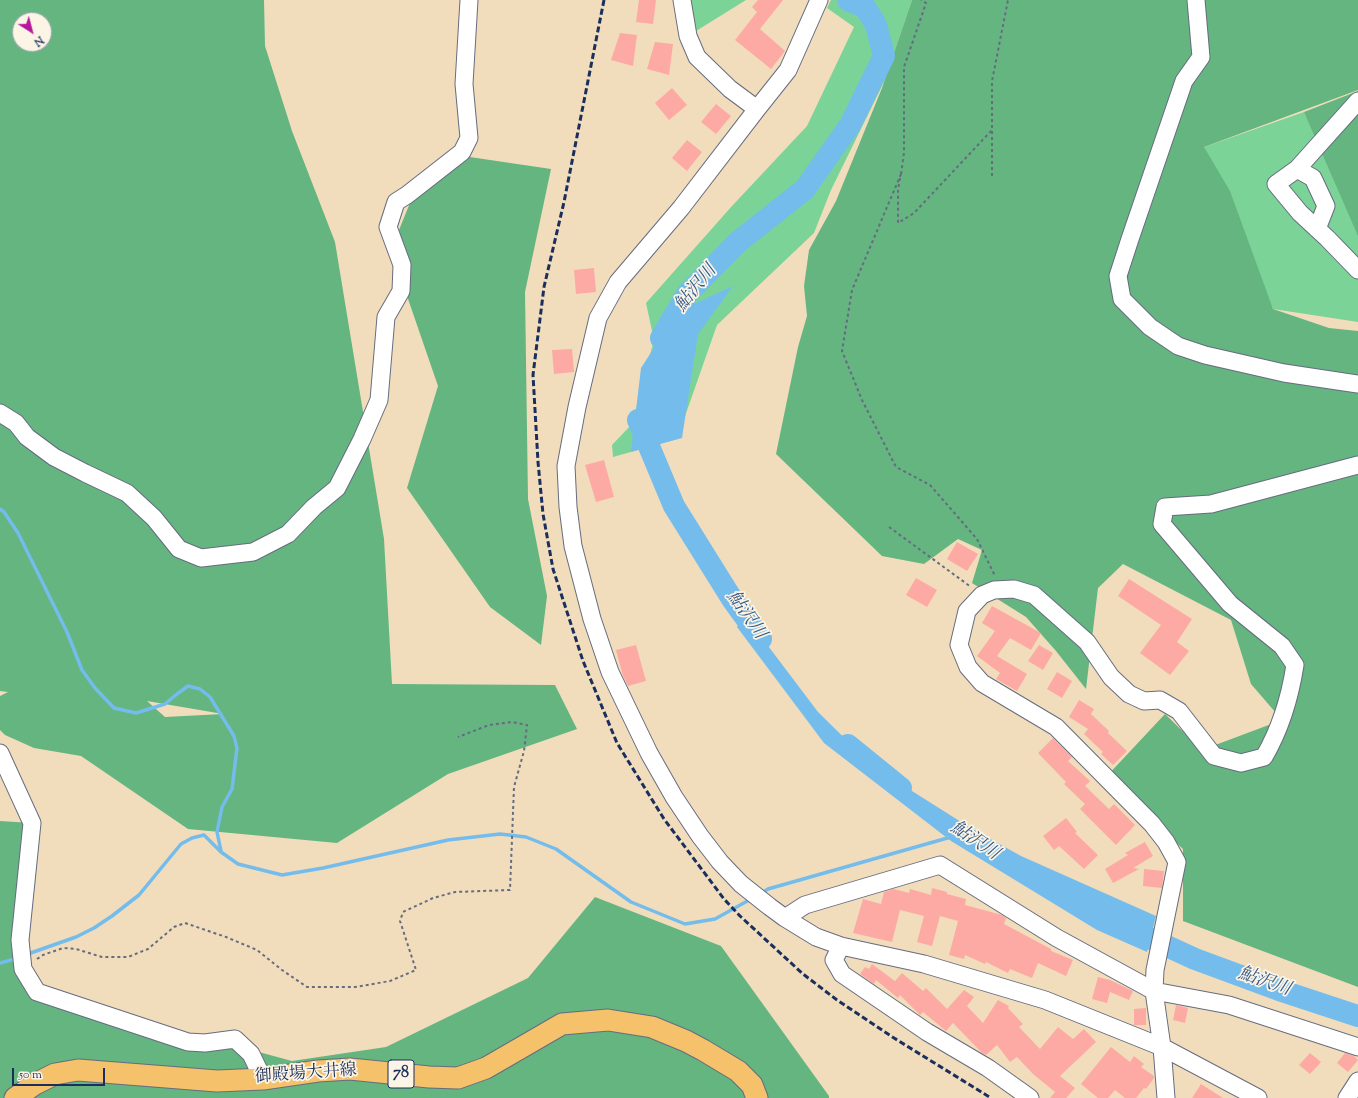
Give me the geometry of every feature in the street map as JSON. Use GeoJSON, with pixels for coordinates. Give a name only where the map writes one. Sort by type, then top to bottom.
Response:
{"type":"FeatureCollection","features":[{"type":"Feature","properties":{"kind":"main road","name":"御殿場大井線"},"geometry":{"type":"LineString","coordinates":[[15,1098],[35,1084],[55,1074],[78,1070],[217,1081],[263,1079],[318,1071],[350,1069],[429,1077],[458,1078],[486,1068],[562,1024],[608,1020],[652,1027],[686,1041],[738,1071],[752,1085],[757,1098]]}},
{"type":"Feature","properties":{"kind":"street"},"geometry":{"type":"LineString","coordinates":[[0,413],[16,423],[27,437],[54,457],[127,493],[154,518],[179,549],[201,558],[252,552],[288,534],[314,507],[337,488],[362,439],[379,400],[386,317],[401,291],[402,265],[388,227],[396,202],[407,196],[462,152],[469,138],[464,84],[469,0]]}},
{"type":"Feature","properties":{"kind":"street"},"geometry":{"type":"LineString","coordinates":[[682,0],[688,36],[697,57],[730,89],[757,109]]}},
{"type":"Feature","properties":{"kind":"street"},"geometry":{"type":"LineString","coordinates":[[1196,0],[1201,57],[1184,81],[1130,239],[1118,276],[1122,299],[1150,326],[1178,346],[1205,355],[1284,373],[1358,384]]}},
{"type":"Feature","properties":{"kind":"street"},"geometry":{"type":"LineString","coordinates":[[818,2],[788,70],[681,208],[618,282],[598,318],[577,407],[566,466],[568,507],[573,546],[592,619],[610,672],[649,754],[674,797],[700,836],[720,862],[741,884],[770,908],[785,918],[816,937],[841,946],[924,964],[1045,1000],[1162,1047],[1258,1098]]}},
{"type":"Feature","properties":{"kind":"street"},"geometry":{"type":"LineString","coordinates":[[1358,101],[1297,169],[1276,184],[1300,213],[1317,228],[1358,270]]}},
{"type":"Feature","properties":{"kind":"street"},"geometry":{"type":"LineString","coordinates":[[1297,169],[1313,178],[1326,206],[1317,228]]}},
{"type":"Feature","properties":{"kind":"street"},"geometry":{"type":"LineString","coordinates":[[1166,1098],[1162,1047],[1154,991],[1155,970],[1177,862],[1166,842],[1152,824],[1056,727],[982,683],[968,667],[959,645],[967,611],[982,595],[994,590],[1014,589],[1034,596],[1087,642],[1111,677],[1129,694],[1144,701],[1160,700],[1179,711],[1214,756],[1241,763],[1264,757],[1274,740],[1291,692],[1295,665],[1282,646],[1230,604],[1162,524],[1165,507],[1211,504],[1358,465]]}},
{"type":"Feature","properties":{"kind":"street"},"geometry":{"type":"LineString","coordinates":[[0,753],[32,823],[20,940],[23,969],[36,992],[188,1042],[205,1043],[235,1039],[251,1054],[263,1079]]}},
{"type":"Feature","properties":{"kind":"street"},"geometry":{"type":"LineString","coordinates":[[785,918],[805,905],[940,865],[1057,938],[1154,991],[1230,1006],[1358,1047]]}},
{"type":"Feature","properties":{"kind":"street"},"geometry":{"type":"LineString","coordinates":[[841,946],[834,960],[842,974],[927,1032],[988,1068],[1030,1098]]}},
{"type":"Feature","properties":{"kind":"street"},"geometry":{"type":"LineString","coordinates":[[1347,1098],[1358,1081]]}},
{"type":"Feature","properties":{"kind":"path"},"geometry":{"type":"LineString","coordinates":[[921,0],[926,3],[904,67],[904,153],[898,190],[898,223],[914,213],[992,130]]}},
{"type":"Feature","properties":{"kind":"path"},"geometry":{"type":"LineString","coordinates":[[992,176],[992,81],[1008,0]]}},
{"type":"Feature","properties":{"kind":"path"},"geometry":{"type":"LineString","coordinates":[[901,174],[852,290],[842,351],[862,400],[896,467],[930,485],[977,539],[996,579]]}},
{"type":"Feature","properties":{"kind":"path"},"geometry":{"type":"LineString","coordinates":[[890,527],[982,595]]}},
{"type":"Feature","properties":{"kind":"path"},"geometry":{"type":"LineString","coordinates":[[23,969],[43,955],[63,948],[76,949],[102,957],[128,957],[148,949],[174,927],[185,923],[226,937],[257,950],[282,970],[307,987],[355,987],[390,981],[416,970],[400,921],[403,912],[432,898],[455,892],[510,890],[514,820],[514,787],[524,751],[527,725],[512,722],[489,725],[458,737]]}},
{"type":"Feature","properties":{"kind":"green space"},"geometry":{"type":"Polygon","coordinates":[[[0,0],[264,0],[265,46],[292,131],[335,242],[384,539],[392,684],[555,685],[577,729],[448,774],[337,843],[188,829],[81,756],[34,748],[5,735],[0,730],[0,696],[8,692],[0,691],[0,0]],[[147,701],[165,717],[223,714],[147,701]]]}},
{"type":"Feature","properties":{"kind":"green space"},"geometry":{"type":"Polygon","coordinates":[[[679,0],[746,0],[688,36],[679,0]]]}},
{"type":"Feature","properties":{"kind":"green space"},"geometry":{"type":"Polygon","coordinates":[[[831,0],[912,0],[884,82],[831,190],[814,233],[717,325],[677,439],[613,457],[612,445],[632,424],[654,340],[646,303],[732,206],[807,126],[854,27],[827,8],[831,0]]]}},
{"type":"Feature","properties":{"kind":"green space"},"geometry":{"type":"Polygon","coordinates":[[[912,0],[1358,0],[1358,90],[1204,147],[1230,191],[1273,309],[1329,328],[1358,331],[1358,987],[1183,921],[1183,849],[1106,777],[1165,714],[1202,750],[1282,720],[1251,684],[1231,620],[1123,564],[1098,588],[1086,689],[1056,651],[1026,617],[972,583],[982,550],[958,539],[924,564],[882,556],[776,454],[798,347],[807,316],[804,286],[809,250],[836,201],[882,88],[912,0]]]}},
{"type":"Feature","properties":{"kind":"green space"},"geometry":{"type":"Polygon","coordinates":[[[1358,91],[1358,236],[1304,112],[1358,91]]]}},
{"type":"Feature","properties":{"kind":"green space"},"geometry":{"type":"Polygon","coordinates":[[[1304,112],[1358,220],[1358,322],[1273,309],[1204,147],[1304,112]]]}},
{"type":"Feature","properties":{"kind":"green space"},"geometry":{"type":"Polygon","coordinates":[[[463,156],[551,169],[525,292],[528,499],[547,596],[541,645],[490,607],[407,488],[438,386],[407,296],[399,230],[416,188],[463,156]]]}},
{"type":"Feature","properties":{"kind":"green space"},"geometry":{"type":"Polygon","coordinates":[[[0,821],[32,823],[20,940],[37,992],[292,1061],[386,1047],[528,978],[595,897],[721,946],[829,1098],[0,1098],[0,821]]]}},
{"type":"Feature","properties":{"kind":"water"},"geometry":{"type":"Polygon","coordinates":[[[733,286],[698,334],[682,438],[631,452],[641,368],[677,312],[733,286]]]}},
{"type":"Feature","properties":{"kind":"water"},"geometry":{"type":"Polygon","coordinates":[[[744,614],[818,712],[874,767],[969,827],[1021,856],[1156,916],[1147,952],[1097,930],[951,841],[824,743],[737,627],[744,614]]]}},
{"type":"Feature","properties":{"kind":"building"},"geometry":{"type":"Polygon","coordinates":[[[639,0],[656,0],[653,24],[636,22],[639,0]]]}},
{"type":"Feature","properties":{"kind":"building"},"geometry":{"type":"Polygon","coordinates":[[[758,0],[783,0],[760,29],[785,51],[771,69],[735,40],[757,12],[752,7],[758,0]]]}},
{"type":"Feature","properties":{"kind":"building"},"geometry":{"type":"Polygon","coordinates":[[[620,33],[637,35],[633,66],[611,60],[620,33]]]}},
{"type":"Feature","properties":{"kind":"building"},"geometry":{"type":"Polygon","coordinates":[[[655,42],[673,44],[669,75],[647,69],[655,42]]]}},
{"type":"Feature","properties":{"kind":"building"},"geometry":{"type":"Polygon","coordinates":[[[672,88],[687,105],[669,120],[655,103],[672,88]]]}},
{"type":"Feature","properties":{"kind":"building"},"geometry":{"type":"Polygon","coordinates":[[[716,104],[731,116],[716,134],[701,122],[716,104]]]}},
{"type":"Feature","properties":{"kind":"building"},"geometry":{"type":"Polygon","coordinates":[[[687,140],[702,152],[687,171],[672,158],[687,140]]]}},
{"type":"Feature","properties":{"kind":"building"},"geometry":{"type":"Polygon","coordinates":[[[594,268],[596,292],[576,294],[574,270],[594,268]]]}},
{"type":"Feature","properties":{"kind":"building"},"geometry":{"type":"Polygon","coordinates":[[[572,349],[574,372],[554,374],[552,350],[572,349]]]}},
{"type":"Feature","properties":{"kind":"building"},"geometry":{"type":"Polygon","coordinates":[[[604,460],[614,497],[596,502],[585,465],[604,460]]]}},
{"type":"Feature","properties":{"kind":"building"},"geometry":{"type":"Polygon","coordinates":[[[957,542],[978,554],[967,571],[947,559],[957,542]]]}},
{"type":"Feature","properties":{"kind":"building"},"geometry":{"type":"Polygon","coordinates":[[[916,578],[937,590],[927,607],[906,595],[916,578]]]}},
{"type":"Feature","properties":{"kind":"building"},"geometry":{"type":"Polygon","coordinates":[[[1129,579],[1192,619],[1177,642],[1189,651],[1170,675],[1140,653],[1161,625],[1118,596],[1129,579]]]}},
{"type":"Feature","properties":{"kind":"building"},"geometry":{"type":"Polygon","coordinates":[[[992,606],[1041,633],[1031,650],[1010,638],[997,656],[1027,674],[1017,691],[996,679],[1000,673],[977,656],[995,631],[982,623],[992,606]]]}},
{"type":"Feature","properties":{"kind":"building"},"geometry":{"type":"Polygon","coordinates":[[[636,645],[646,681],[628,686],[623,676],[616,650],[636,645]]]}},
{"type":"Feature","properties":{"kind":"building"},"geometry":{"type":"Polygon","coordinates":[[[1039,645],[1053,653],[1043,670],[1028,661],[1039,645]]]}},
{"type":"Feature","properties":{"kind":"building"},"geometry":{"type":"Polygon","coordinates":[[[1057,672],[1072,681],[1062,698],[1047,689],[1057,672]]]}},
{"type":"Feature","properties":{"kind":"building"},"geometry":{"type":"Polygon","coordinates":[[[1079,700],[1094,709],[1091,714],[1127,751],[1113,765],[1101,754],[1103,752],[1084,734],[1088,729],[1069,717],[1079,700]]]}},
{"type":"Feature","properties":{"kind":"building"},"geometry":{"type":"Polygon","coordinates":[[[1053,738],[1072,757],[1068,761],[1090,781],[1085,786],[1109,809],[1114,804],[1135,825],[1116,845],[1080,809],[1085,804],[1064,784],[1066,782],[1038,753],[1053,738]]]}},
{"type":"Feature","properties":{"kind":"building"},"geometry":{"type":"Polygon","coordinates":[[[1066,818],[1077,832],[1075,833],[1098,855],[1084,869],[1059,846],[1054,850],[1043,836],[1066,818]]]}},
{"type":"Feature","properties":{"kind":"building"},"geometry":{"type":"Polygon","coordinates":[[[1145,842],[1153,856],[1133,868],[1139,869],[1113,883],[1105,869],[1128,855],[1125,853],[1145,842]]]}},
{"type":"Feature","properties":{"kind":"building"},"geometry":{"type":"Polygon","coordinates":[[[1144,869],[1164,871],[1162,888],[1143,886],[1144,869]]]}},
{"type":"Feature","properties":{"kind":"building"},"geometry":{"type":"Polygon","coordinates":[[[932,888],[966,899],[965,905],[1002,915],[1006,918],[1004,924],[1051,949],[1051,951],[1073,960],[1066,976],[1038,963],[1032,978],[1010,969],[1008,973],[986,962],[985,964],[965,955],[964,959],[949,955],[958,921],[940,916],[932,946],[917,942],[924,916],[900,910],[892,942],[853,933],[863,899],[881,904],[884,892],[894,889],[909,893],[910,889],[931,895],[932,888]]]}},
{"type":"Feature","properties":{"kind":"building"},"geometry":{"type":"Polygon","coordinates":[[[872,964],[895,981],[902,973],[923,991],[926,988],[947,1009],[964,990],[974,997],[967,1006],[983,1023],[998,1000],[1009,1006],[1008,1008],[1023,1024],[1019,1027],[1040,1049],[1058,1027],[1073,1039],[1084,1029],[1096,1042],[1060,1076],[1075,1088],[1066,1098],[1050,1098],[1055,1092],[1033,1074],[1017,1057],[1010,1062],[997,1045],[986,1055],[982,1053],[953,1023],[946,1031],[923,1012],[920,1015],[900,995],[898,998],[876,980],[874,984],[860,974],[865,967],[869,969],[872,964]]]}},
{"type":"Feature","properties":{"kind":"building"},"geometry":{"type":"Polygon","coordinates":[[[1098,977],[1110,980],[1133,991],[1129,1000],[1110,992],[1107,1003],[1092,999],[1098,977]]]}},
{"type":"Feature","properties":{"kind":"building"},"geometry":{"type":"Polygon","coordinates":[[[1176,1005],[1188,1008],[1185,1023],[1173,1020],[1176,1005]]]}},
{"type":"Feature","properties":{"kind":"building"},"geometry":{"type":"Polygon","coordinates":[[[1146,1008],[1146,1025],[1134,1025],[1134,1009],[1146,1008]]]}},
{"type":"Feature","properties":{"kind":"building"},"geometry":{"type":"Polygon","coordinates":[[[1111,1047],[1130,1062],[1134,1056],[1144,1064],[1141,1067],[1154,1076],[1146,1089],[1144,1088],[1136,1098],[1125,1098],[1115,1090],[1108,1098],[1098,1098],[1081,1084],[1111,1047]]]}},
{"type":"Feature","properties":{"kind":"building"},"geometry":{"type":"Polygon","coordinates":[[[1310,1053],[1321,1062],[1310,1074],[1299,1065],[1310,1053]]]}},
{"type":"Feature","properties":{"kind":"building"},"geometry":{"type":"Polygon","coordinates":[[[1345,1053],[1354,1056],[1358,1060],[1348,1072],[1337,1063],[1345,1053]]]}},
{"type":"Feature","properties":{"kind":"building"},"geometry":{"type":"Polygon","coordinates":[[[1201,1084],[1223,1098],[1192,1098],[1201,1084]]]}},
{"type":"Feature","properties":{"kind":"waterway","name":"鮎沢川"},"geometry":{"type":"LineString","coordinates":[[661,338],[688,293],[738,242],[805,189],[850,125],[884,56],[876,25],[865,7],[848,0]]}},
{"type":"Feature","properties":{"kind":"waterway","name":"鮎沢川"},"geometry":{"type":"LineString","coordinates":[[638,420],[674,506],[732,599],[761,639]]}},
{"type":"Feature","properties":{"kind":"waterway"},"geometry":{"type":"LineString","coordinates":[[0,509],[4,512],[18,533],[67,632],[82,670],[95,688],[114,708],[136,713],[165,704],[188,686],[200,689],[210,697],[234,736],[237,748],[232,789],[222,807],[217,832],[221,851]]}},
{"type":"Feature","properties":{"kind":"waterway","name":"鮎沢川"},"geometry":{"type":"LineString","coordinates":[[848,745],[901,788]]}},
{"type":"Feature","properties":{"kind":"waterway"},"geometry":{"type":"LineString","coordinates":[[25,955],[76,937],[94,928],[112,916],[139,895],[181,844],[192,838],[204,835],[221,852],[238,864],[282,875],[323,868],[448,840],[500,834],[526,837],[556,849],[631,902],[685,924],[715,919],[751,899]]}},
{"type":"Feature","properties":{"kind":"waterway"},"geometry":{"type":"LineString","coordinates":[[760,894],[768,889],[951,837]]}},
{"type":"Feature","properties":{"kind":"waterway","name":"鮎沢川"},"geometry":{"type":"LineString","coordinates":[[1123,926],[1195,959],[1279,990],[1358,1016]]}},
{"type":"Feature","properties":{"kind":"waterway"},"geometry":{"type":"LineString","coordinates":[[0,963],[18,958]]}},
{"type":"Feature","properties":{"kind":"railway"},"geometry":{"type":"LineString","coordinates":[[604,0],[564,202],[544,287],[533,375],[538,462],[543,514],[553,569],[583,661],[617,743],[664,819],[724,899],[740,916],[803,974],[837,1000],[894,1038],[991,1098]]}}]}
